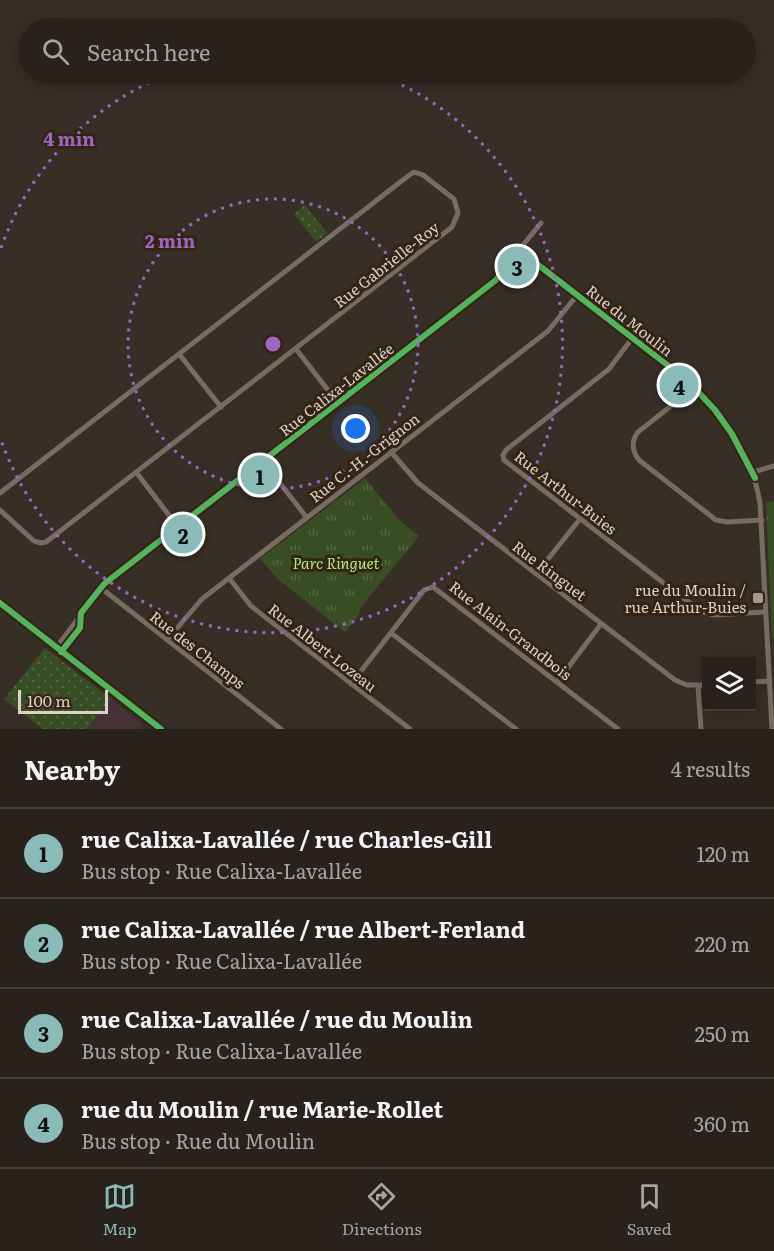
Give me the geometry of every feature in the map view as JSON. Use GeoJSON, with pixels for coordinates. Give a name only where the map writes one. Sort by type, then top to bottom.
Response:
{"type":"FeatureCollection","features":[{"type":"Feature","properties":{"kind":"main road"},"geometry":{"type":"LineString","coordinates":[[0,603],[150,726],[160,729]]}},
{"type":"Feature","properties":{"kind":"street","name":"Rue Gabrielle-Roy"},"geometry":{"type":"LineString","coordinates":[[0,493],[409,174],[415,172],[423,175],[453,198],[458,213],[452,227],[58,533],[42,543],[34,541],[0,510]]}},
{"type":"Feature","properties":{"kind":"street","name":"Rue Calixa-Lavallée"},"geometry":{"type":"LineString","coordinates":[[56,648],[101,588],[491,284],[541,223]]}},
{"type":"Feature","properties":{"kind":"street","name":"Rue du Moulin"},"geometry":{"type":"LineString","coordinates":[[519,250],[695,387],[732,434],[753,472],[759,493],[762,519],[772,729]]}},
{"type":"Feature","properties":{"kind":"street","name":"Rue C.-H.-Grignon"},"geometry":{"type":"LineString","coordinates":[[167,640],[196,605],[228,579],[551,328],[578,294]]}},
{"type":"Feature","properties":{"kind":"street","name":"Rue Arthur-Buies"},"geometry":{"type":"LineString","coordinates":[[633,337],[609,369],[512,444],[503,453],[507,463],[702,613],[714,615],[766,612]]}},
{"type":"Feature","properties":{"kind":"street"},"geometry":{"type":"LineString","coordinates":[[296,349],[338,403]]}},
{"type":"Feature","properties":{"kind":"street"},"geometry":{"type":"LineString","coordinates":[[179,354],[221,407]]}},
{"type":"Feature","properties":{"kind":"street"},"geometry":{"type":"LineString","coordinates":[[695,387],[636,434],[633,445],[635,453],[639,460],[716,520],[727,522],[762,519]]}},
{"type":"Feature","properties":{"kind":"street","name":"Rue Ringuet"},"geometry":{"type":"LineString","coordinates":[[392,452],[418,483],[675,680],[687,686],[702,686]]}},
{"type":"Feature","properties":{"kind":"street"},"geometry":{"type":"LineString","coordinates":[[263,462],[307,518]]}},
{"type":"Feature","properties":{"kind":"street"},"geometry":{"type":"LineString","coordinates":[[753,472],[774,466]]}},
{"type":"Feature","properties":{"kind":"street"},"geometry":{"type":"LineString","coordinates":[[136,472],[178,527]]}},
{"type":"Feature","properties":{"kind":"street"},"geometry":{"type":"LineString","coordinates":[[536,574],[580,519]]}},
{"type":"Feature","properties":{"kind":"street","name":"Rue Albert-Lozeau"},"geometry":{"type":"LineString","coordinates":[[228,579],[251,606],[410,729]]}},
{"type":"Feature","properties":{"kind":"street","name":"Rue Alain-Grandbois"},"geometry":{"type":"LineString","coordinates":[[351,684],[424,590],[434,587],[618,729]]}},
{"type":"Feature","properties":{"kind":"street","name":"Rue des Champs"},"geometry":{"type":"LineString","coordinates":[[101,588],[281,729]]}},
{"type":"Feature","properties":{"kind":"street"},"geometry":{"type":"LineString","coordinates":[[557,682],[602,624]]}},
{"type":"Feature","properties":{"kind":"street"},"geometry":{"type":"LineString","coordinates":[[391,633],[516,729]]}},
{"type":"Feature","properties":{"kind":"street"},"geometry":{"type":"LineString","coordinates":[[756,682],[770,681]]}},
{"type":"Feature","properties":{"kind":"street"},"geometry":{"type":"LineString","coordinates":[[698,686],[701,729]]}},
{"type":"Feature","properties":{"kind":"shaded area"},"geometry":{"type":"Polygon","coordinates":[[[111,699],[139,721],[142,729],[87,729],[111,699]]]}},
{"type":"Feature","properties":{"kind":"green space"},"geometry":{"type":"Polygon","coordinates":[[[305,205],[327,233],[316,242],[294,214],[305,205]]]}},
{"type":"Feature","properties":{"kind":"green space","name":"Parc Ringuet"},"geometry":{"type":"Polygon","coordinates":[[[365,478],[398,519],[419,536],[361,607],[358,616],[345,632],[279,580],[260,559],[365,478]]]}},
{"type":"Feature","properties":{"kind":"green space"},"geometry":{"type":"Polygon","coordinates":[[[774,501],[774,638],[772,639],[766,503],[774,501]]]}},
{"type":"Feature","properties":{"kind":"green space"},"geometry":{"type":"Polygon","coordinates":[[[323,543],[328,577],[307,580],[302,546],[323,543]]]}},
{"type":"Feature","properties":{"kind":"green space"},"geometry":{"type":"Polygon","coordinates":[[[45,648],[111,699],[87,729],[43,729],[4,699],[45,648]]]}},
{"type":"Feature","properties":{"kind":"cycle path"},"geometry":{"type":"LineString","coordinates":[[61,652],[80,628],[81,613],[104,584],[496,280],[519,250],[688,381],[715,410],[732,434],[755,478]]}},
{"type":"Feature","properties":{"kind":"cycle path"},"geometry":{"type":"LineString","coordinates":[[0,603],[161,729]]}},
{"type":"Feature","properties":{"kind":"place","name":"rue Calixa-Lavallée / rue du Moulin"},"geometry":{"type":"Point","coordinates":[517,266]}},
{"type":"Feature","properties":{"kind":"place","name":"rue du Moulin / rue Marie-Rollet"},"geometry":{"type":"Point","coordinates":[679,385]}},
{"type":"Feature","properties":{"kind":"place","name":"rue Calixa-Lavallée / rue Charles-Gill"},"geometry":{"type":"Point","coordinates":[260,475]}},
{"type":"Feature","properties":{"kind":"place","name":"rue Calixa-Lavallée / rue Albert-Ferland"},"geometry":{"type":"Point","coordinates":[183,534]}},
{"type":"Feature","properties":{"kind":"place","name":"rue du Moulin / rue Arthur-Buies"},"geometry":{"type":"Point","coordinates":[758,598]}}]}
